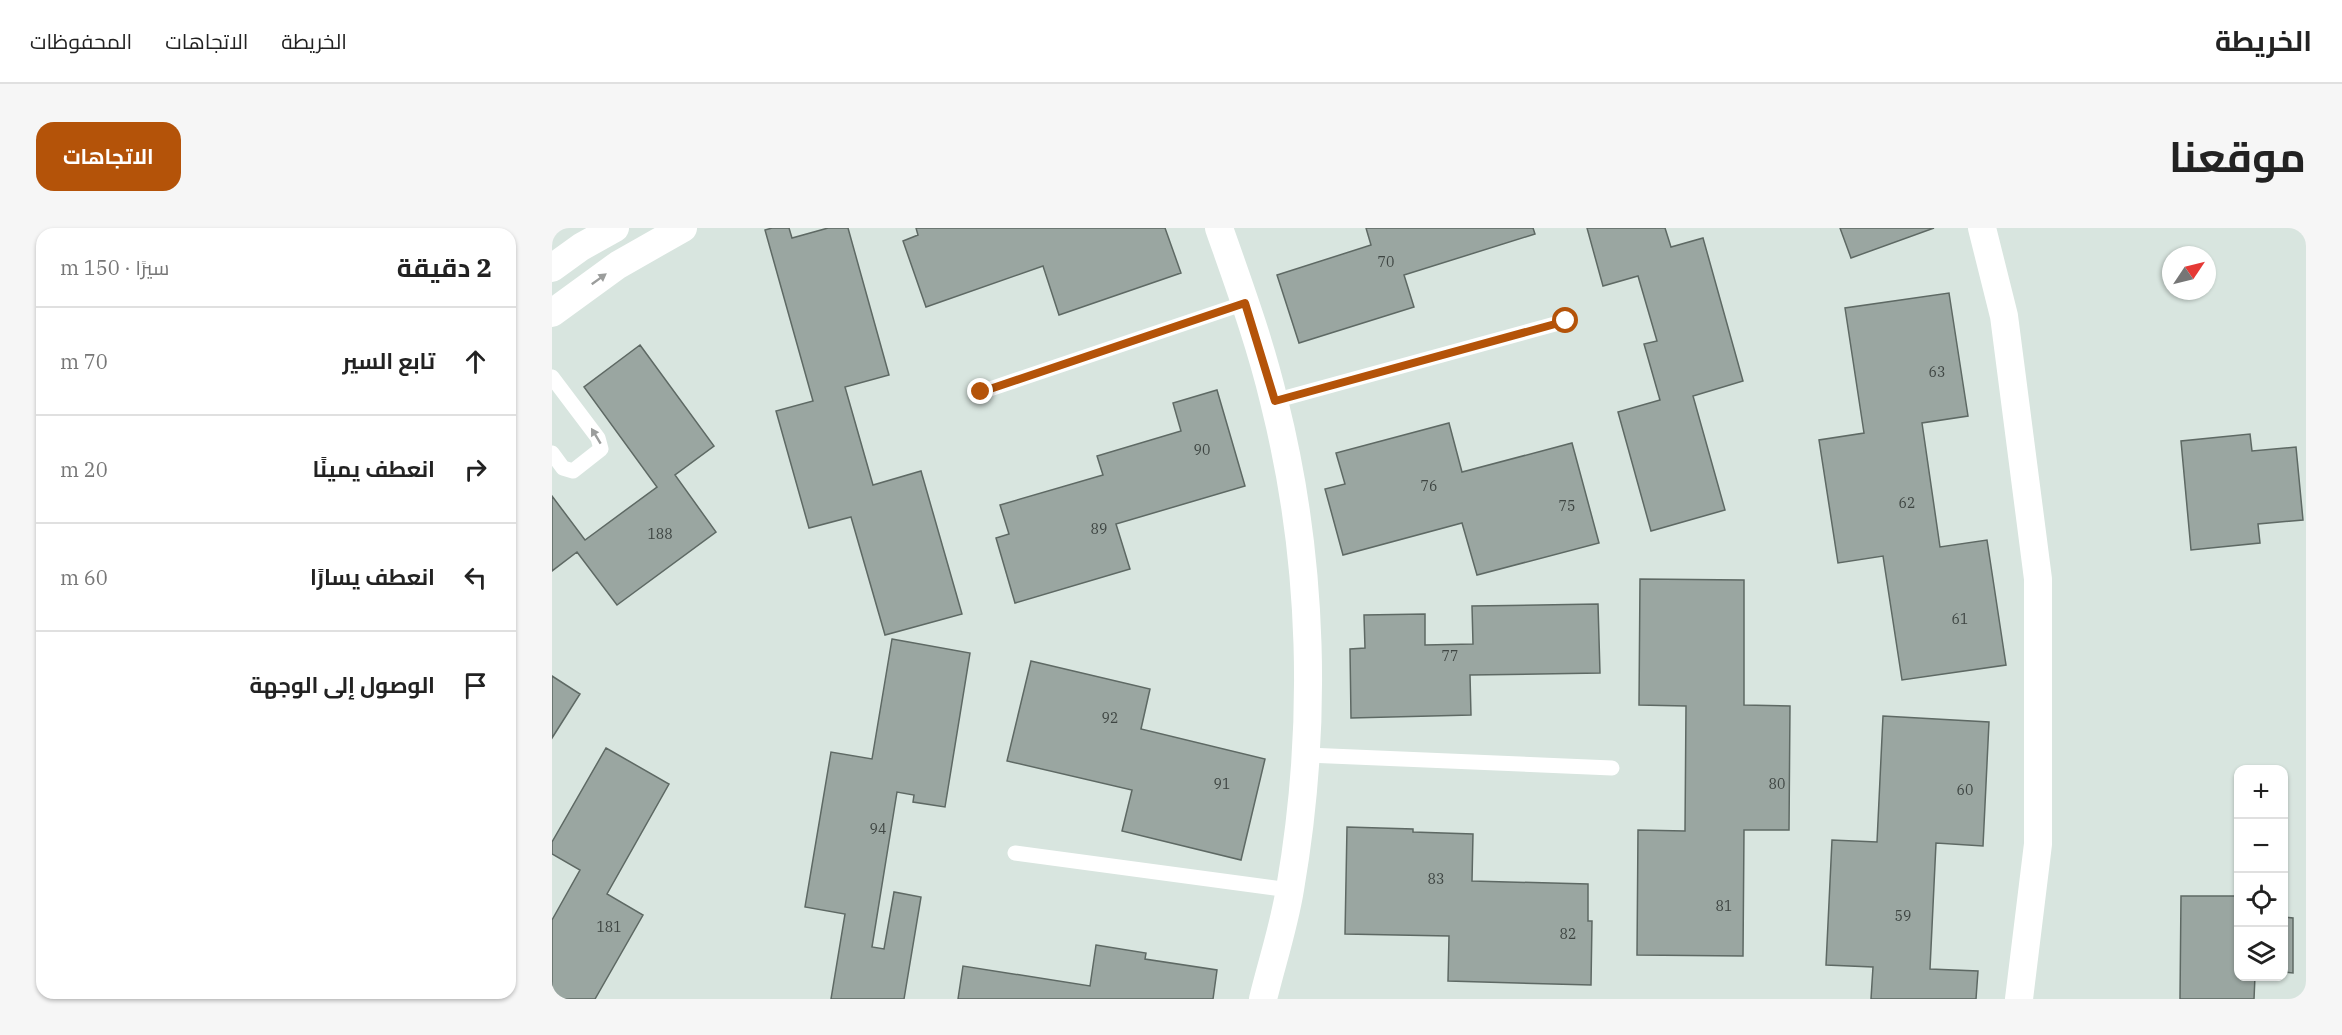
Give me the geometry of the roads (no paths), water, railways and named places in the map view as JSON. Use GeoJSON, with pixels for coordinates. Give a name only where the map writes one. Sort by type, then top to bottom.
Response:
{"type":"FeatureCollection","features":[{"type":"Feature","properties":{"kind":"street"},"geometry":{"type":"LineString","coordinates":[[552,268],[581,247],[615,228]]}},
{"type":"Feature","properties":{"kind":"street"},"geometry":{"type":"LineString","coordinates":[[552,314],[618,265],[683,228]]}},
{"type":"Feature","properties":{"kind":"street"},"geometry":{"type":"LineString","coordinates":[[1219,228],[1275,401],[1298,518],[1308,624],[1307,755],[1290,890],[1263,999]]}},
{"type":"Feature","properties":{"kind":"street"},"geometry":{"type":"LineString","coordinates":[[1982,228],[2004,316],[2038,579],[2038,844],[2019,999]]}},
{"type":"Feature","properties":{"kind":"lane"},"geometry":{"type":"LineString","coordinates":[[981,392],[1245,303]]}},
{"type":"Feature","properties":{"kind":"lane"},"geometry":{"type":"LineString","coordinates":[[1275,401],[1566,321]]}},
{"type":"Feature","properties":{"kind":"lane"},"geometry":{"type":"LineString","coordinates":[[552,377],[598,438],[601,449],[579,469],[573,471],[563,468],[552,453]]}},
{"type":"Feature","properties":{"kind":"lane"},"geometry":{"type":"LineString","coordinates":[[1307,755],[1612,768]]}},
{"type":"Feature","properties":{"kind":"lane"},"geometry":{"type":"LineString","coordinates":[[1015,853],[1290,890]]}}]}
